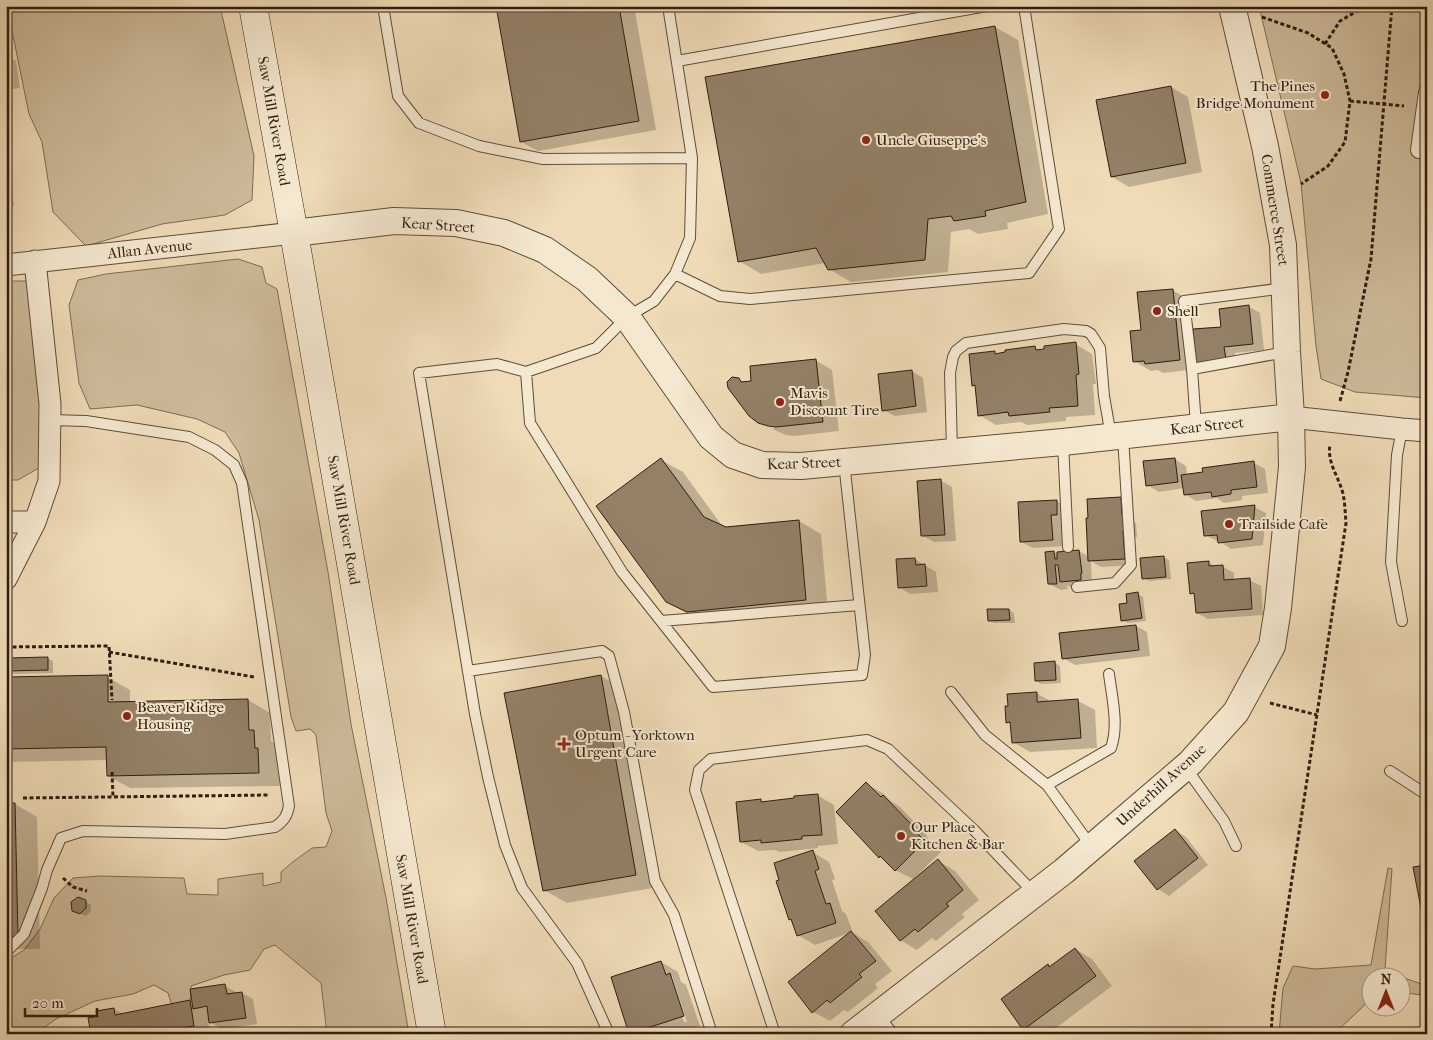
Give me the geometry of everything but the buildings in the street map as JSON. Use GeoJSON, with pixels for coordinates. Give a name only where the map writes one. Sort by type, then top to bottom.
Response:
{"type":"FeatureCollection","features":[{"type":"Feature","properties":{"kind":"main road","name":"Saw Mill River Road"},"geometry":{"type":"LineString","coordinates":[[253,6],[432,1034]]}},
{"type":"Feature","properties":{"kind":"street","name":"Commerce Street"},"geometry":{"type":"LineString","coordinates":[[1232,6],[1265,146],[1283,245],[1291,417]]}},
{"type":"Feature","properties":{"kind":"street"},"geometry":{"type":"LineString","coordinates":[[1427,92],[1420,150],[1427,150]]}},
{"type":"Feature","properties":{"kind":"street","name":"Kear Street"},"geometry":{"type":"LineString","coordinates":[[294,233],[394,221],[456,223],[504,233],[546,250],[587,279],[627,317],[711,437],[733,455],[762,465],[801,466],[1063,442],[1291,417]]}},
{"type":"Feature","properties":{"kind":"street","name":"Allan Avenue"},"geometry":{"type":"LineString","coordinates":[[6,265],[294,233]]}},
{"type":"Feature","properties":{"kind":"street"},"geometry":{"type":"LineString","coordinates":[[6,579],[35,522],[49,482],[50,404],[35,261]]}},
{"type":"Feature","properties":{"kind":"street"},"geometry":{"type":"LineString","coordinates":[[1291,417],[1402,430],[1427,431]]}},
{"type":"Feature","properties":{"kind":"street","name":"Underhill Avenue"},"geometry":{"type":"LineString","coordinates":[[853,1034],[886,1024],[1034,894],[1185,767],[1236,712],[1272,646],[1278,608],[1292,467],[1291,417]]}},
{"type":"Feature","properties":{"kind":"street"},"geometry":{"type":"LineString","coordinates":[[6,522],[35,522]]}},
{"type":"Feature","properties":{"kind":"lane"},"geometry":{"type":"LineString","coordinates":[[383,6],[398,96],[419,123],[479,146],[543,158],[692,158]]}},
{"type":"Feature","properties":{"kind":"lane"},"geometry":{"type":"LineString","coordinates":[[609,1034],[577,963],[522,888],[505,845],[475,714],[419,373],[497,364],[526,372],[596,348],[627,317],[654,301],[675,274],[690,238],[692,158],[668,6]]}},
{"type":"Feature","properties":{"kind":"lane"},"geometry":{"type":"LineString","coordinates":[[677,61],[987,6]]}},
{"type":"Feature","properties":{"kind":"lane"},"geometry":{"type":"LineString","coordinates":[[675,274],[720,296],[750,299],[1030,273],[1059,229],[1024,6]]}},
{"type":"Feature","properties":{"kind":"lane"},"geometry":{"type":"LineString","coordinates":[[1196,428],[1192,369],[1184,301],[1285,288]]}},
{"type":"Feature","properties":{"kind":"lane"},"geometry":{"type":"LineString","coordinates":[[952,452],[950,373],[956,351],[966,343],[1064,330],[1086,331],[1091,334],[1100,348],[1104,396],[1117,436],[1131,565],[1115,583],[1077,587]]}},
{"type":"Feature","properties":{"kind":"lane"},"geometry":{"type":"LineString","coordinates":[[1192,369],[1287,352]]}},
{"type":"Feature","properties":{"kind":"lane"},"geometry":{"type":"LineString","coordinates":[[526,372],[530,423],[622,572],[713,687],[862,675],[865,655],[844,462]]}},
{"type":"Feature","properties":{"kind":"lane"},"geometry":{"type":"LineString","coordinates":[[6,952],[24,934],[62,838],[83,831],[234,833],[275,827],[282,823],[288,815],[289,806],[242,483],[234,465],[215,450],[189,437],[86,421],[50,420]]}},
{"type":"Feature","properties":{"kind":"lane"},"geometry":{"type":"LineString","coordinates":[[1402,430],[1397,455],[1391,562],[1402,621]]}},
{"type":"Feature","properties":{"kind":"lane"},"geometry":{"type":"LineString","coordinates":[[1063,442],[1068,547]]}},
{"type":"Feature","properties":{"kind":"lane"},"geometry":{"type":"LineString","coordinates":[[661,621],[859,605]]}},
{"type":"Feature","properties":{"kind":"lane"},"geometry":{"type":"LineString","coordinates":[[468,671],[602,651],[609,656],[624,712],[655,882],[674,915],[712,1034]]}},
{"type":"Feature","properties":{"kind":"lane"},"geometry":{"type":"LineString","coordinates":[[1047,785],[1111,748],[1115,738],[1115,722],[1109,674]]}},
{"type":"Feature","properties":{"kind":"lane"},"geometry":{"type":"LineString","coordinates":[[951,692],[985,735],[1047,785],[1092,847]]}},
{"type":"Feature","properties":{"kind":"lane"},"geometry":{"type":"LineString","coordinates":[[775,1034],[695,790],[699,770],[711,759],[867,740],[888,749],[974,830],[1034,894]]}},
{"type":"Feature","properties":{"kind":"lane"},"geometry":{"type":"LineString","coordinates":[[1185,767],[1224,821],[1236,846]]}},
{"type":"Feature","properties":{"kind":"lane"},"geometry":{"type":"LineString","coordinates":[[1390,771],[1427,795]]}},
{"type":"Feature","properties":{"kind":"path"},"geometry":{"type":"LineString","coordinates":[[1271,1034],[1273,1004],[1346,523],[1342,491],[1330,461],[1329,451],[1348,372],[1371,259],[1392,8]]}},
{"type":"Feature","properties":{"kind":"path"},"geometry":{"type":"LineString","coordinates":[[1325,44],[1340,21],[1357,11],[1392,8],[1427,10]]}},
{"type":"Feature","properties":{"kind":"path"},"geometry":{"type":"LineString","coordinates":[[1262,17],[1308,33],[1332,48],[1344,74],[1350,101],[1345,142],[1328,166],[1301,184]]}},
{"type":"Feature","properties":{"kind":"path"},"geometry":{"type":"LineString","coordinates":[[1350,101],[1384,103],[1425,109]]}},
{"type":"Feature","properties":{"kind":"path"},"geometry":{"type":"LineString","coordinates":[[6,647],[109,646],[112,700]]}},
{"type":"Feature","properties":{"kind":"path"},"geometry":{"type":"LineString","coordinates":[[109,652],[254,678]]}},
{"type":"Feature","properties":{"kind":"path"},"geometry":{"type":"LineString","coordinates":[[1270,703],[1317,715]]}},
{"type":"Feature","properties":{"kind":"path"},"geometry":{"type":"LineString","coordinates":[[112,772],[113,797]]}},
{"type":"Feature","properties":{"kind":"path"},"geometry":{"type":"LineString","coordinates":[[23,798],[270,795],[271,802]]}},
{"type":"Feature","properties":{"kind":"path"},"geometry":{"type":"LineString","coordinates":[[60,874],[73,887],[87,891]]}},
{"type":"Feature","properties":{"kind":"shaded area"},"geometry":{"type":"Polygon","coordinates":[[[7,6],[220,6],[254,156],[252,200],[225,215],[162,224],[86,246],[53,212],[42,142],[29,114],[7,6]]]}},
{"type":"Feature","properties":{"kind":"shaded area"},"geometry":{"type":"Polygon","coordinates":[[[1259,6],[1427,6],[1427,398],[1355,392],[1321,379],[1316,346],[1301,183],[1259,6]]]}},
{"type":"Feature","properties":{"kind":"shaded area"},"geometry":{"type":"Polygon","coordinates":[[[238,259],[262,267],[266,283],[277,289],[328,572],[351,724],[386,898],[409,1034],[327,1034],[321,983],[275,945],[264,949],[250,970],[224,975],[191,986],[190,1008],[173,1009],[168,993],[154,985],[133,994],[95,1001],[56,1019],[35,1034],[6,1034],[6,961],[24,950],[40,929],[54,898],[73,878],[100,876],[184,878],[187,894],[218,895],[218,879],[263,873],[263,886],[281,882],[281,872],[294,861],[312,848],[326,847],[332,831],[326,813],[316,735],[310,729],[296,731],[291,717],[259,520],[239,453],[225,432],[197,419],[137,405],[90,409],[79,383],[69,305],[78,280],[106,274],[238,259]]]}},
{"type":"Feature","properties":{"kind":"shaded area"},"geometry":{"type":"Polygon","coordinates":[[[9,281],[27,281],[45,461],[37,469],[18,480],[6,480],[6,293],[9,281]]]}},
{"type":"Feature","properties":{"kind":"shaded area"},"geometry":{"type":"Polygon","coordinates":[[[1388,868],[1392,869],[1385,968],[1360,968],[1360,1009],[1335,1034],[1279,1034],[1283,988],[1293,966],[1315,969],[1371,965],[1388,868]]]}},
{"type":"Feature","properties":{"kind":"shaded area"},"geometry":{"type":"Polygon","coordinates":[[[1410,980],[1427,986],[1427,996],[1410,993],[1410,980]]]}},
{"type":"Feature","properties":{"kind":"place","name":"The Pines Bridge Monument"},"geometry":{"type":"Point","coordinates":[1325,95]}},
{"type":"Feature","properties":{"kind":"place","name":"Uncle Giuseppe's"},"geometry":{"type":"Point","coordinates":[866,140]}},
{"type":"Feature","properties":{"kind":"place","name":"Shell"},"geometry":{"type":"Point","coordinates":[1157,311]}},
{"type":"Feature","properties":{"kind":"place","name":"Mavis Discount Tire"},"geometry":{"type":"Point","coordinates":[780,402]}},
{"type":"Feature","properties":{"kind":"place","name":"Trailside Cafe"},"geometry":{"type":"Point","coordinates":[1229,524]}},
{"type":"Feature","properties":{"kind":"place","name":"Beaver Ridge Housing"},"geometry":{"type":"Point","coordinates":[127,716]}},
{"type":"Feature","properties":{"kind":"place","name":"Optum - Yorktown Urgent Care"},"geometry":{"type":"Point","coordinates":[564,744]}},
{"type":"Feature","properties":{"kind":"place","name":"Our Place Kitchen & Bar"},"geometry":{"type":"Point","coordinates":[901,836]}}]}
